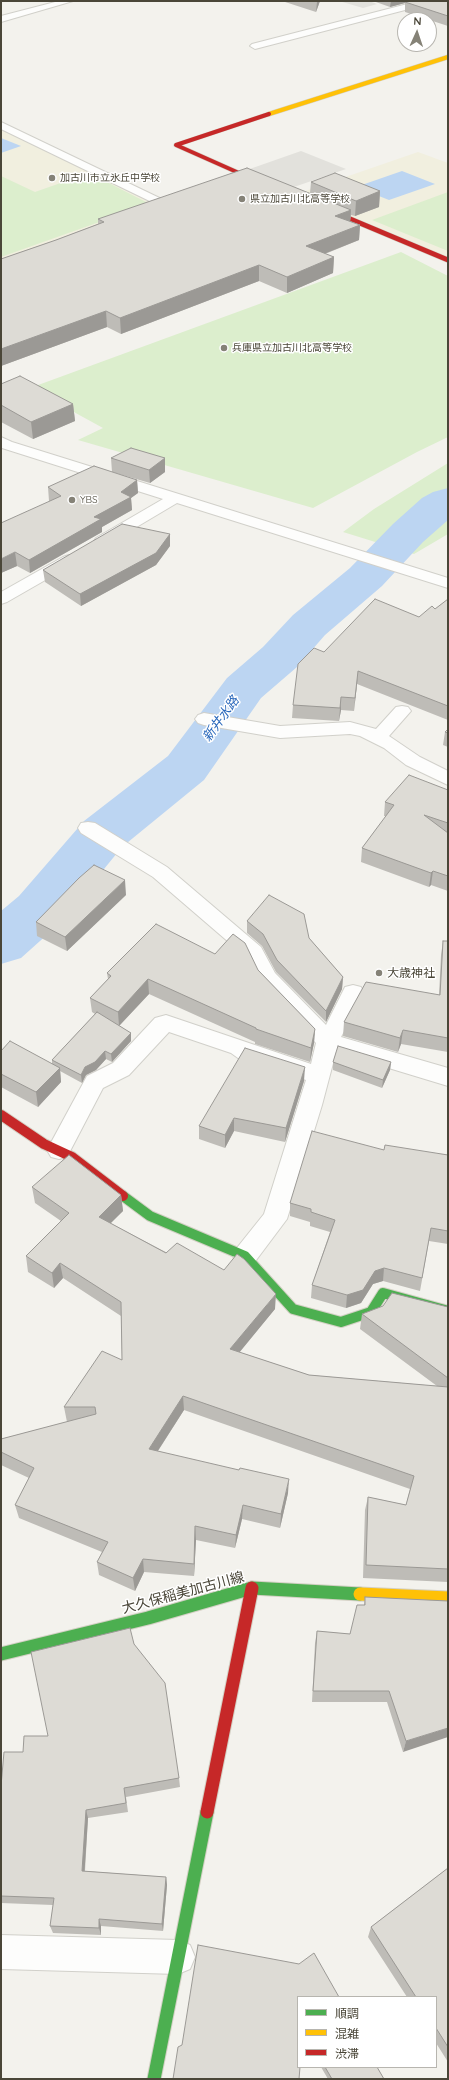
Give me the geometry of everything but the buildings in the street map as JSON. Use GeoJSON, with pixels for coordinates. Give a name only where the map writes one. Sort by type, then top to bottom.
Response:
{"type":"FeatureCollection","features":[{"type":"Feature","properties":{"kind":"street"},"geometry":{"type":"LineString","coordinates":[[4,16],[69,1]]}},
{"type":"Feature","properties":{"kind":"street"},"geometry":{"type":"LineString","coordinates":[[255,46],[429,1]]}},
{"type":"Feature","properties":{"kind":"street"},"geometry":{"type":"LineString","coordinates":[[274,187],[244,176],[176,145],[178,143],[448,58]]}},
{"type":"Feature","properties":{"kind":"street"},"geometry":{"type":"LineString","coordinates":[[1,125],[166,205]]}},
{"type":"Feature","properties":{"kind":"street"},"geometry":{"type":"LineString","coordinates":[[230,181],[244,176]]}},
{"type":"Feature","properties":{"kind":"street"},"geometry":{"type":"LineString","coordinates":[[151,210],[180,199]]}},
{"type":"Feature","properties":{"kind":"street"},"geometry":{"type":"LineString","coordinates":[[318,205],[448,260]]}},
{"type":"Feature","properties":{"kind":"street"},"geometry":{"type":"LineString","coordinates":[[3,444],[448,583]]}},
{"type":"Feature","properties":{"kind":"street"},"geometry":{"type":"LineString","coordinates":[[1,599],[176,497]]}},
{"type":"Feature","properties":{"kind":"street"},"geometry":{"type":"LineString","coordinates":[[378,738],[402,711]]}},
{"type":"Feature","properties":{"kind":"street"},"geometry":{"type":"LineString","coordinates":[[204,719],[280,732],[350,728],[365,732],[390,744],[413,761],[448,779]]}},
{"type":"Feature","properties":{"kind":"street"},"geometry":{"type":"LineString","coordinates":[[88,828],[160,872],[254,952],[267,978],[328,1042],[423,1071],[448,1076]]}},
{"type":"Feature","properties":{"kind":"street"},"geometry":{"type":"LineString","coordinates":[[245,1256],[275,1219],[311,1105],[328,1042],[353,993]]}},
{"type":"Feature","properties":{"kind":"street"},"geometry":{"type":"LineString","coordinates":[[59,1150],[95,1082],[121,1069],[163,1024],[166,1023],[239,1047],[246,1052],[318,1075]]}},
{"type":"Feature","properties":{"kind":"street"},"geometry":{"type":"LineString","coordinates":[[1,1115],[44,1144],[72,1157],[150,1216],[245,1256],[293,1309],[341,1322],[371,1312],[383,1293],[448,1311]]}},
{"type":"Feature","properties":{"kind":"street"},"geometry":{"type":"LineString","coordinates":[[154,2079],[252,1588]]}},
{"type":"Feature","properties":{"kind":"street","name":"大久保稲美加古川線"},"geometry":{"type":"LineString","coordinates":[[1,1654],[148,1618],[252,1588],[448,1598]]}},
{"type":"Feature","properties":{"kind":"street"},"geometry":{"type":"LineString","coordinates":[[1,1952],[178,1957]]}},
{"type":"Feature","properties":{"kind":"shaded area"},"geometry":{"type":"Polygon","coordinates":[[[339,1],[369,1],[377,4],[363,8],[339,1]]]}},
{"type":"Feature","properties":{"kind":"shaded area","name":"加古川市立氷丘中学校"},"geometry":{"type":"Polygon","coordinates":[[[1,128],[152,202],[152,205],[1,260],[1,128]]]}},
{"type":"Feature","properties":{"kind":"shaded area"},"geometry":{"type":"Polygon","coordinates":[[[301,151],[346,169],[294,187],[244,171],[301,151]]]}},
{"type":"Feature","properties":{"kind":"shaded area"},"geometry":{"type":"Polygon","coordinates":[[[418,152],[448,163],[448,257],[302,195],[305,191],[418,152]]]}},
{"type":"Feature","properties":{"kind":"green space","name":"加古川市立氷丘中学校"},"geometry":{"type":"Polygon","coordinates":[[[89,173],[150,204],[1,257],[1,176],[35,192],[89,173]]]}},
{"type":"Feature","properties":{"kind":"green space"},"geometry":{"type":"Polygon","coordinates":[[[448,192],[448,251],[372,220],[448,192]]]}},
{"type":"Feature","properties":{"kind":"green space"},"geometry":{"type":"Polygon","coordinates":[[[401,252],[448,276],[448,437],[313,508],[78,440],[103,428],[30,388],[401,252]]]}},
{"type":"Feature","properties":{"kind":"green space"},"geometry":{"type":"Polygon","coordinates":[[[448,463],[448,534],[414,554],[343,532],[374,509],[448,463]]]}},
{"type":"Feature","properties":{"kind":"water"},"geometry":{"type":"Polygon","coordinates":[[[1,138],[21,146],[1,153],[1,138]]]}},
{"type":"Feature","properties":{"kind":"water"},"geometry":{"type":"Polygon","coordinates":[[[402,171],[435,184],[389,200],[356,187],[402,171]]]}},
{"type":"Feature","properties":{"kind":"waterway","name":"新井水路"},"geometry":{"type":"LineString","coordinates":[[1,943],[39,910],[103,834],[186,768],[244,688],[280,657],[309,625],[366,577],[408,533],[437,507],[448,501]]}},
{"type":"Feature","properties":{"kind":"traffic: fast"},"geometry":{"type":"LineString","coordinates":[[123,1196],[150,1216],[245,1256],[293,1309],[341,1322],[371,1312],[383,1293],[448,1311]]}},
{"type":"Feature","properties":{"kind":"traffic: fast"},"geometry":{"type":"LineString","coordinates":[[1,1654],[148,1618],[252,1588],[360,1594]]}},
{"type":"Feature","properties":{"kind":"traffic: fast"},"geometry":{"type":"LineString","coordinates":[[154,2079],[207,1812]]}},
{"type":"Feature","properties":{"kind":"traffic: slow"},"geometry":{"type":"LineString","coordinates":[[269,114],[448,57]]}},
{"type":"Feature","properties":{"kind":"traffic: slow"},"geometry":{"type":"LineString","coordinates":[[360,1594],[448,1598]]}},
{"type":"Feature","properties":{"kind":"traffic: jam"},"geometry":{"type":"LineString","coordinates":[[262,183],[176,145],[269,114]]}},
{"type":"Feature","properties":{"kind":"traffic: jam"},"geometry":{"type":"LineString","coordinates":[[324,208],[448,260]]}},
{"type":"Feature","properties":{"kind":"traffic: jam"},"geometry":{"type":"LineString","coordinates":[[1,1115],[44,1144],[72,1157],[123,1196]]}},
{"type":"Feature","properties":{"kind":"traffic: jam"},"geometry":{"type":"LineString","coordinates":[[207,1812],[252,1588]]}},
{"type":"Feature","properties":{"kind":"place","name":"加古川市立氷丘中学校"},"geometry":{"type":"Point","coordinates":[52,178]}},
{"type":"Feature","properties":{"kind":"place","name":"県立加古川北高等学校"},"geometry":{"type":"Point","coordinates":[242,199]}},
{"type":"Feature","properties":{"kind":"place","name":"兵庫県立加古川北高等学校"},"geometry":{"type":"Point","coordinates":[224,348]}},
{"type":"Feature","properties":{"kind":"place","name":"YBS"},"geometry":{"type":"Point","coordinates":[72,500]}},
{"type":"Feature","properties":{"kind":"place","name":"大歳神社"},"geometry":{"type":"Point","coordinates":[379,973]}}]}
